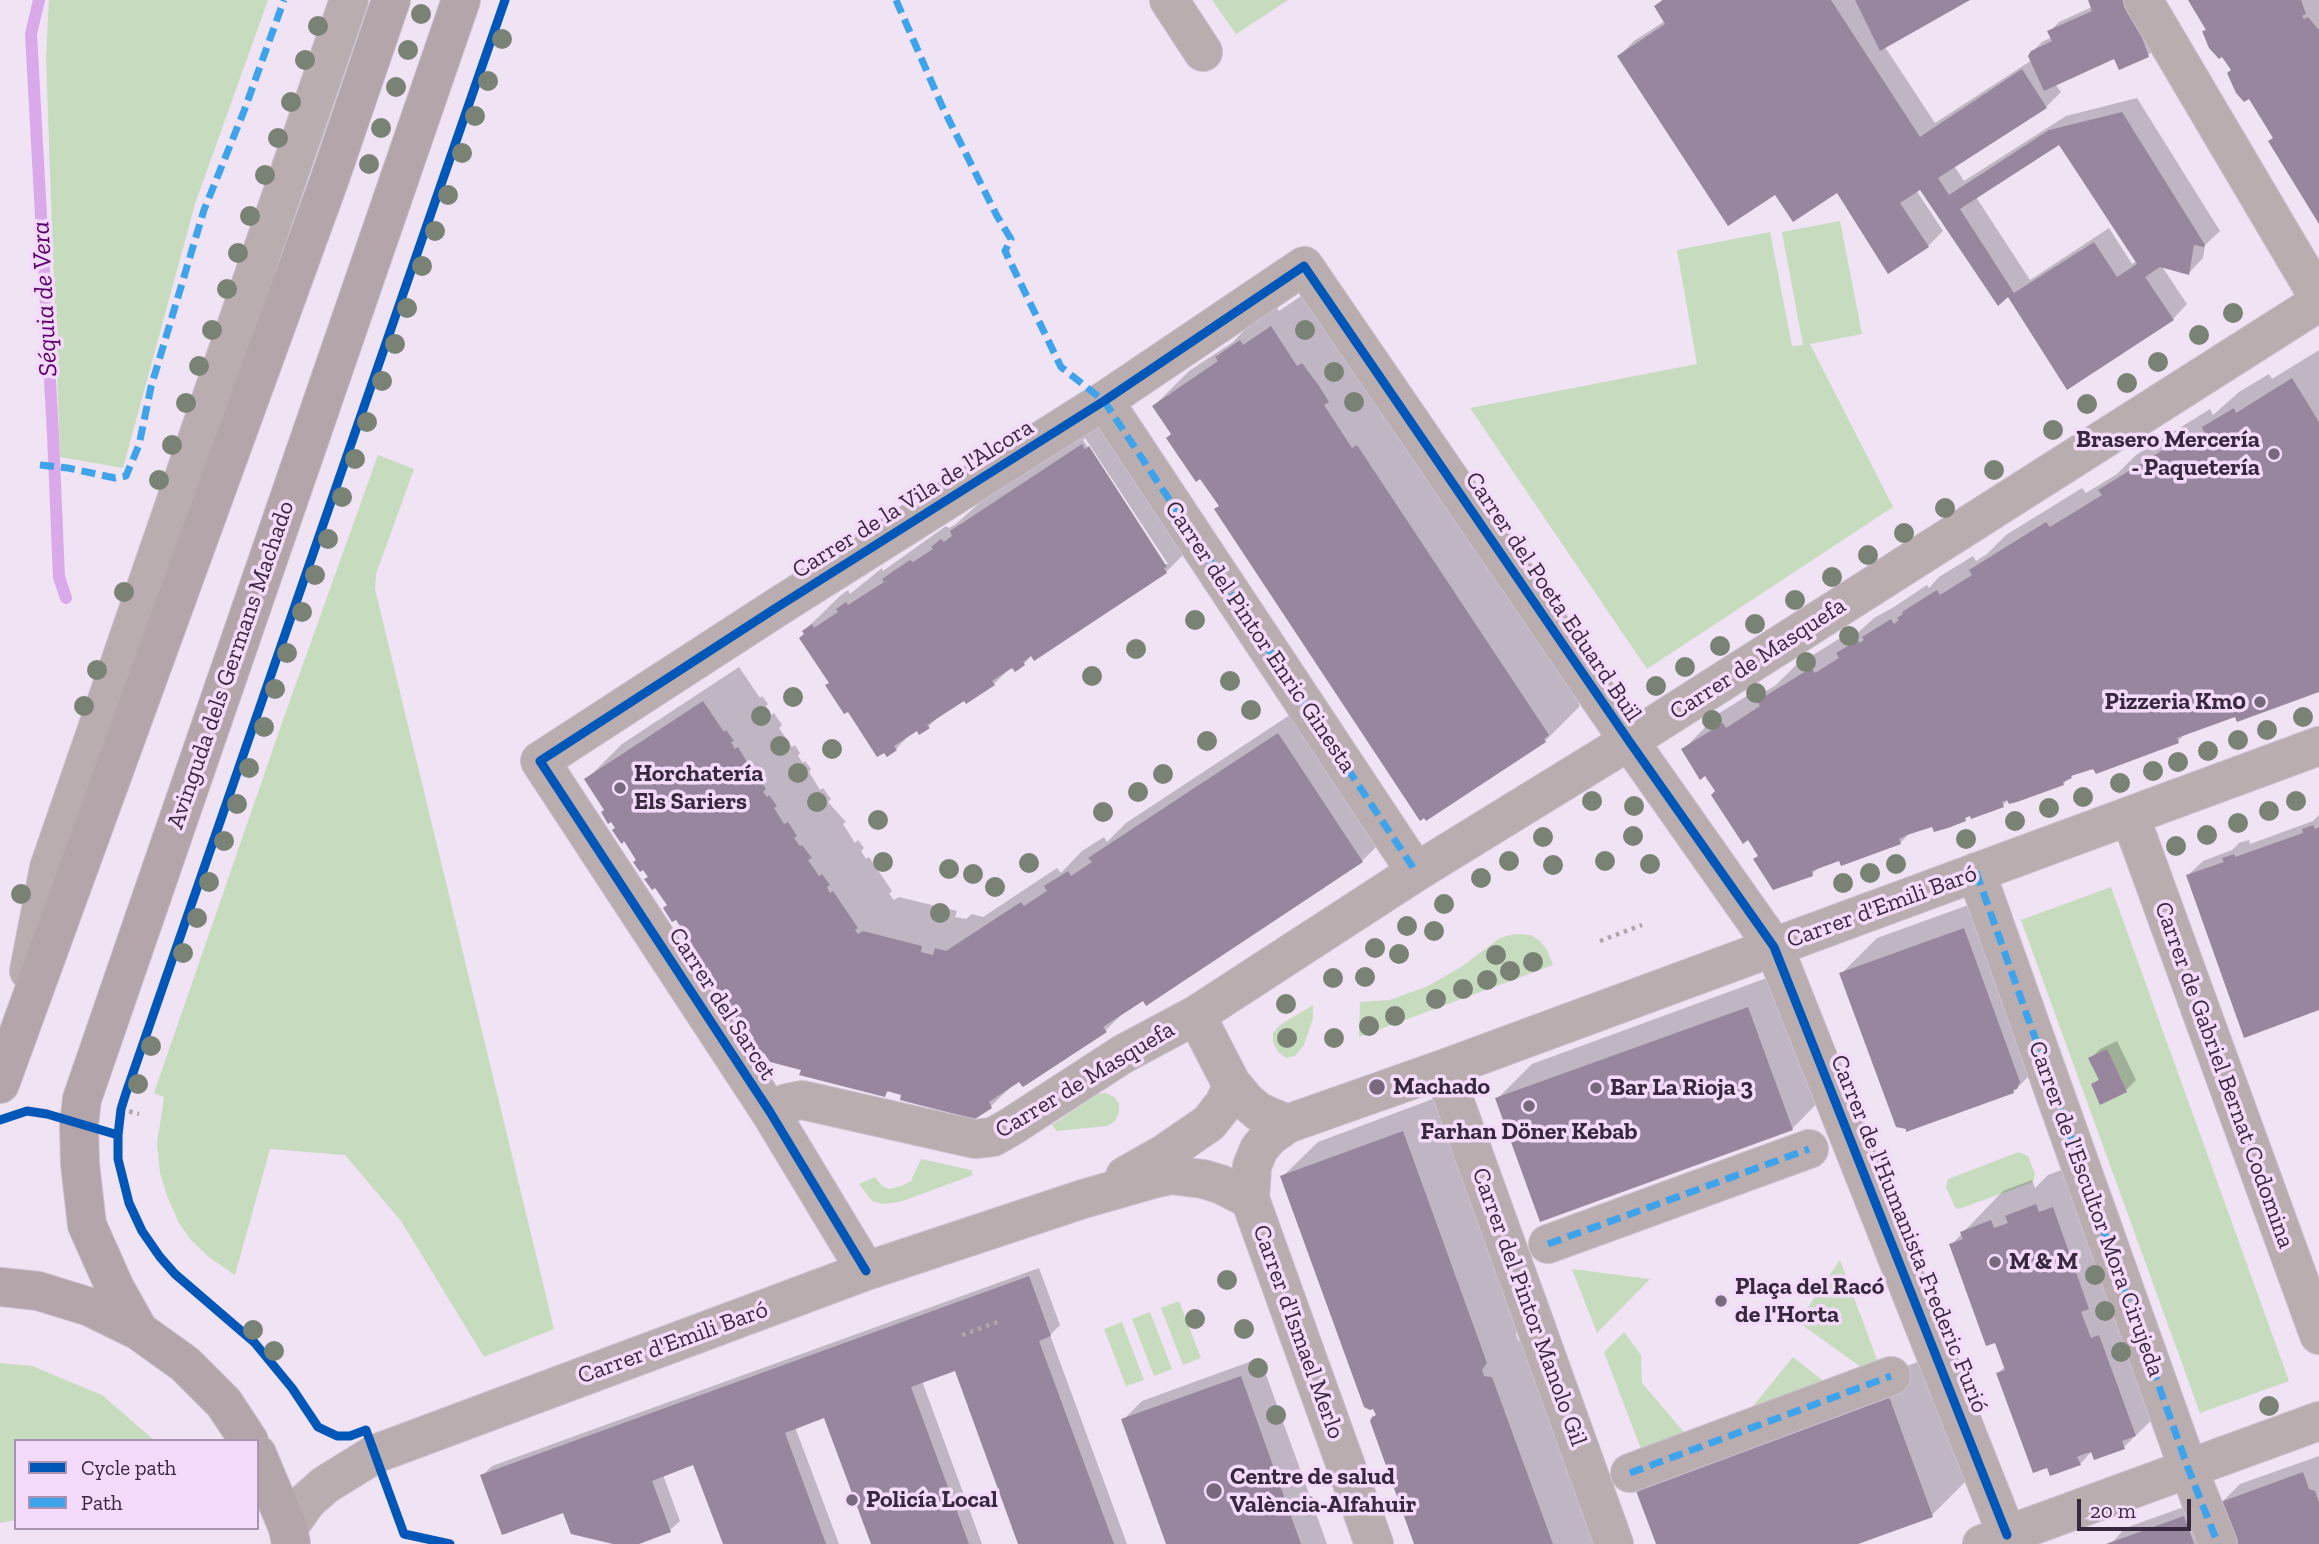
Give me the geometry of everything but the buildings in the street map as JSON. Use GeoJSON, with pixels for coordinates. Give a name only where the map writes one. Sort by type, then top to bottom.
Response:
{"type":"FeatureCollection","features":[{"type":"Feature","properties":{"kind":"main road"},"geometry":{"type":"LineString","coordinates":[[0,1084],[329,181],[391,0]]}},
{"type":"Feature","properties":{"kind":"main road","name":"Avinguda dels Germans Machado"},"geometry":{"type":"LineString","coordinates":[[139,1331],[115,1288],[87,1225],[80,1164],[79,1124],[82,1099],[461,0]]}},
{"type":"Feature","properties":{"kind":"main road"},"geometry":{"type":"LineString","coordinates":[[0,1287],[38,1292],[90,1307],[139,1331],[185,1363],[223,1404],[248,1439]]}},
{"type":"Feature","properties":{"kind":"main road"},"geometry":{"type":"LineString","coordinates":[[259,1459],[293,1537]]}},
{"type":"Feature","properties":{"kind":"street"},"geometry":{"type":"LineString","coordinates":[[15,1047],[49,868],[349,0]]}},
{"type":"Feature","properties":{"kind":"street"},"geometry":{"type":"LineString","coordinates":[[1169,0],[1203,52]]}},
{"type":"Feature","properties":{"kind":"street"},"geometry":{"type":"LineString","coordinates":[[2143,0],[2319,300]]}},
{"type":"Feature","properties":{"kind":"street","name":"Carrer de la Vila de l'Alcora"},"geometry":{"type":"LineString","coordinates":[[540,761],[1104,401],[1304,266]]}},
{"type":"Feature","properties":{"kind":"street","name":"Carrer del Poeta Eduard Buïl"},"geometry":{"type":"LineString","coordinates":[[1304,266],[1629,741],[1774,947]]}},
{"type":"Feature","properties":{"kind":"street","name":"Carrer de Masquefa"},"geometry":{"type":"LineString","coordinates":[[770,1112],[787,1102],[802,1100],[975,1139],[993,1137],[1123,1054],[1196,1015],[1416,872],[1629,741],[2319,300]]}},
{"type":"Feature","properties":{"kind":"street","name":"Carrer del Pintor Enric Ginesta"},"geometry":{"type":"LineString","coordinates":[[1104,401],[1416,872]]}},
{"type":"Feature","properties":{"kind":"street","name":"Carrer d'Emili Baró"},"geometry":{"type":"LineString","coordinates":[[293,1537],[307,1500],[325,1485],[375,1454],[866,1271],[1083,1199],[1171,1175],[1220,1184],[1250,1199],[1252,1166],[1259,1149],[1269,1136],[1287,1124],[2319,746]]}},
{"type":"Feature","properties":{"kind":"street","name":"Carrer del Sarcet"},"geometry":{"type":"LineString","coordinates":[[540,761],[770,1112],[866,1271]]}},
{"type":"Feature","properties":{"kind":"street","name":"Carrer de Gabriel Bernat Codomina"},"geometry":{"type":"LineString","coordinates":[[2130,816],[2319,1335]]}},
{"type":"Feature","properties":{"kind":"street","name":"Carrer de l'Escultor Mora Cirujeda"},"geometry":{"type":"LineString","coordinates":[[1976,872],[2188,1468],[2218,1544]]}},
{"type":"Feature","properties":{"kind":"street","name":"Carrer de l'Humanista Frederic Furió"},"geometry":{"type":"LineString","coordinates":[[1774,947],[1994,1539]]}},
{"type":"Feature","properties":{"kind":"street","name":"Carrer de Masquefa"},"geometry":{"type":"LineString","coordinates":[[1196,1015],[1231,1083]]}},
{"type":"Feature","properties":{"kind":"street","name":"Carrer del Pintor Manolo Gil"},"geometry":{"type":"LineString","coordinates":[[1443,1069],[1614,1544]]}},
{"type":"Feature","properties":{"kind":"street"},"geometry":{"type":"LineString","coordinates":[[1231,1083],[1259,1112],[1287,1124]]}},
{"type":"Feature","properties":{"kind":"street","name":"Carrer d'Emili Baró"},"geometry":{"type":"LineString","coordinates":[[1083,1199],[1164,1154],[1209,1123],[1224,1104],[1231,1083]]}},
{"type":"Feature","properties":{"kind":"street"},"geometry":{"type":"LineString","coordinates":[[720,1085],[770,1112]]}},
{"type":"Feature","properties":{"kind":"street"},"geometry":{"type":"LineString","coordinates":[[1548,1244],[1809,1149]]}},
{"type":"Feature","properties":{"kind":"street","name":"Carrer d'Ismael Merlo"},"geometry":{"type":"LineString","coordinates":[[1250,1199],[1374,1544]]}},
{"type":"Feature","properties":{"kind":"street"},"geometry":{"type":"LineString","coordinates":[[1630,1473],[1891,1376]]}},
{"type":"Feature","properties":{"kind":"street"},"geometry":{"type":"LineString","coordinates":[[1994,1539],[2319,1421]]}},
{"type":"Feature","properties":{"kind":"path"},"geometry":{"type":"LineString","coordinates":[[1600,941],[1642,925]]}},
{"type":"Feature","properties":{"kind":"path"},"geometry":{"type":"LineString","coordinates":[[79,1124],[118,1135],[122,1105],[139,1114]]}},
{"type":"Feature","properties":{"kind":"path"},"geometry":{"type":"LineString","coordinates":[[962,1335],[1000,1321]]}},
{"type":"Feature","properties":{"kind":"green space"},"geometry":{"type":"Polygon","coordinates":[[[49,0],[268,0],[195,204],[123,468],[60,457],[46,57],[49,0]]]}},
{"type":"Feature","properties":{"kind":"green space"},"geometry":{"type":"Polygon","coordinates":[[[1212,0],[1288,0],[1236,34],[1212,0]]]}},
{"type":"Feature","properties":{"kind":"green space"},"geometry":{"type":"Polygon","coordinates":[[[1840,221],[1862,334],[1810,344],[1893,507],[1647,669],[1470,408],[1697,364],[1677,250],[1770,232],[1792,346],[1803,345],[1782,232],[1840,221]]]}},
{"type":"Feature","properties":{"kind":"green space"},"geometry":{"type":"Polygon","coordinates":[[[378,455],[414,469],[376,574],[375,589],[554,1329],[484,1357],[401,1221],[345,1155],[270,1149],[235,1275],[210,1258],[191,1240],[179,1223],[160,1173],[157,1144],[164,1097],[154,1093],[378,455]]]}},
{"type":"Feature","properties":{"kind":"green space"},"geometry":{"type":"Polygon","coordinates":[[[2111,887],[2289,1381],[2200,1413],[2021,920],[2111,887]]]}},
{"type":"Feature","properties":{"kind":"green space"},"geometry":{"type":"Polygon","coordinates":[[[1514,934],[1531,935],[1540,941],[1553,965],[1359,1037],[1360,1002],[1390,1000],[1428,986],[1461,967],[1500,938],[1514,934]]]}},
{"type":"Feature","properties":{"kind":"green space"},"geometry":{"type":"Polygon","coordinates":[[[1313,1005],[1313,1018],[1304,1045],[1295,1056],[1286,1058],[1278,1052],[1273,1042],[1273,1033],[1280,1025],[1313,1005]]]}},
{"type":"Feature","properties":{"kind":"green space"},"geometry":{"type":"Polygon","coordinates":[[[1106,1093],[1119,1103],[1119,1113],[1115,1121],[1107,1126],[1057,1131],[1052,1125],[1098,1094],[1106,1093]]]}},
{"type":"Feature","properties":{"kind":"green space"},"geometry":{"type":"Polygon","coordinates":[[[2019,1152],[2028,1156],[2035,1174],[2033,1182],[1959,1209],[1955,1207],[1946,1187],[1948,1179],[2019,1152]]]}},
{"type":"Feature","properties":{"kind":"green space"},"geometry":{"type":"Polygon","coordinates":[[[921,1159],[971,1170],[973,1175],[900,1202],[883,1204],[872,1201],[859,1184],[875,1177],[882,1186],[889,1189],[901,1186],[911,1181],[921,1159]]]}},
{"type":"Feature","properties":{"kind":"green space"},"geometry":{"type":"Polygon","coordinates":[[[1840,1260],[1879,1365],[1865,1370],[1798,1322],[1840,1260]]]}},
{"type":"Feature","properties":{"kind":"green space"},"geometry":{"type":"Polygon","coordinates":[[[1572,1269],[1650,1279],[1597,1333],[1572,1269]]]}},
{"type":"Feature","properties":{"kind":"green space"},"geometry":{"type":"Polygon","coordinates":[[[1179,1301],[1201,1358],[1183,1365],[1161,1308],[1179,1301]]]}},
{"type":"Feature","properties":{"kind":"green space"},"geometry":{"type":"Polygon","coordinates":[[[1150,1312],[1172,1369],[1154,1376],[1132,1319],[1150,1312]]]}},
{"type":"Feature","properties":{"kind":"green space"},"geometry":{"type":"Polygon","coordinates":[[[1122,1322],[1144,1380],[1126,1386],[1104,1329],[1122,1322]]]}},
{"type":"Feature","properties":{"kind":"green space"},"geometry":{"type":"Polygon","coordinates":[[[1624,1332],[1641,1355],[1642,1383],[1689,1438],[1644,1457],[1604,1352],[1624,1332]]]}},
{"type":"Feature","properties":{"kind":"green space"},"geometry":{"type":"Polygon","coordinates":[[[1793,1357],[1831,1387],[1744,1417],[1793,1357]]]}},
{"type":"Feature","properties":{"kind":"green space"},"geometry":{"type":"Polygon","coordinates":[[[0,1363],[32,1366],[102,1395],[153,1439],[14,1439],[14,1520],[0,1523],[0,1363]]]}},
{"type":"Feature","properties":{"kind":"waterway","name":"Séquia de Vera"},"geometry":{"type":"LineString","coordinates":[[39,0],[31,34],[59,577],[66,598]]}},
{"type":"Feature","properties":{"kind":"marked path"},"geometry":{"type":"LineString","coordinates":[[40,465],[115,478],[126,476],[139,445],[151,387],[204,210],[244,111],[284,0]]}},
{"type":"Feature","properties":{"kind":"marked path"},"geometry":{"type":"LineString","coordinates":[[896,0],[942,106],[1011,239],[1005,251],[1061,367],[1104,401],[1416,872]]}},
{"type":"Feature","properties":{"kind":"marked path"},"geometry":{"type":"LineString","coordinates":[[1976,872],[2188,1468],[2218,1544]]}},
{"type":"Feature","properties":{"kind":"marked path"},"geometry":{"type":"LineString","coordinates":[[1548,1244],[1809,1149]]}},
{"type":"Feature","properties":{"kind":"marked path"},"geometry":{"type":"LineString","coordinates":[[1630,1473],[1891,1376]]}},
{"type":"Feature","properties":{"kind":"cycle path"},"geometry":{"type":"LineString","coordinates":[[450,1544],[404,1534],[366,1430],[350,1436],[337,1436],[318,1427],[292,1388],[254,1342],[175,1274],[160,1257],[142,1231],[129,1203],[118,1159],[118,1135],[126,1093],[505,0]]}},
{"type":"Feature","properties":{"kind":"cycle path"},"geometry":{"type":"LineString","coordinates":[[866,1271],[770,1112],[540,761],[1104,401],[1304,266],[1629,741],[1774,947],[2007,1535]]}},
{"type":"Feature","properties":{"kind":"cycle path"},"geometry":{"type":"LineString","coordinates":[[0,1120],[27,1111],[47,1114],[118,1135]]}},
{"type":"Feature","properties":{"kind":"place","name":"Brasero Mercería - Paquetería"},"geometry":{"type":"Point","coordinates":[2274,454]}},
{"type":"Feature","properties":{"kind":"place","name":"Pizzeria Km0"},"geometry":{"type":"Point","coordinates":[2260,702]}},
{"type":"Feature","properties":{"kind":"place","name":"Horchatería Els Sariers"},"geometry":{"type":"Point","coordinates":[620,788]}},
{"type":"Feature","properties":{"kind":"place","name":"Machado"},"geometry":{"type":"Point","coordinates":[1377,1087]}},
{"type":"Feature","properties":{"kind":"place","name":"Bar La Rioja 3"},"geometry":{"type":"Point","coordinates":[1596,1088]}},
{"type":"Feature","properties":{"kind":"place","name":"Farhan Döner Kebab"},"geometry":{"type":"Point","coordinates":[1529,1106]}},
{"type":"Feature","properties":{"kind":"place","name":"M & M"},"geometry":{"type":"Point","coordinates":[1995,1262]}},
{"type":"Feature","properties":{"kind":"place","name":"Plaça del Racó de l'Horta"},"geometry":{"type":"Point","coordinates":[1721,1301]}},
{"type":"Feature","properties":{"kind":"place","name":"Centre de salud València-Alfahuir"},"geometry":{"type":"Point","coordinates":[1214,1491]}},
{"type":"Feature","properties":{"kind":"place","name":"Policía Local"},"geometry":{"type":"Point","coordinates":[852,1500]}}]}
